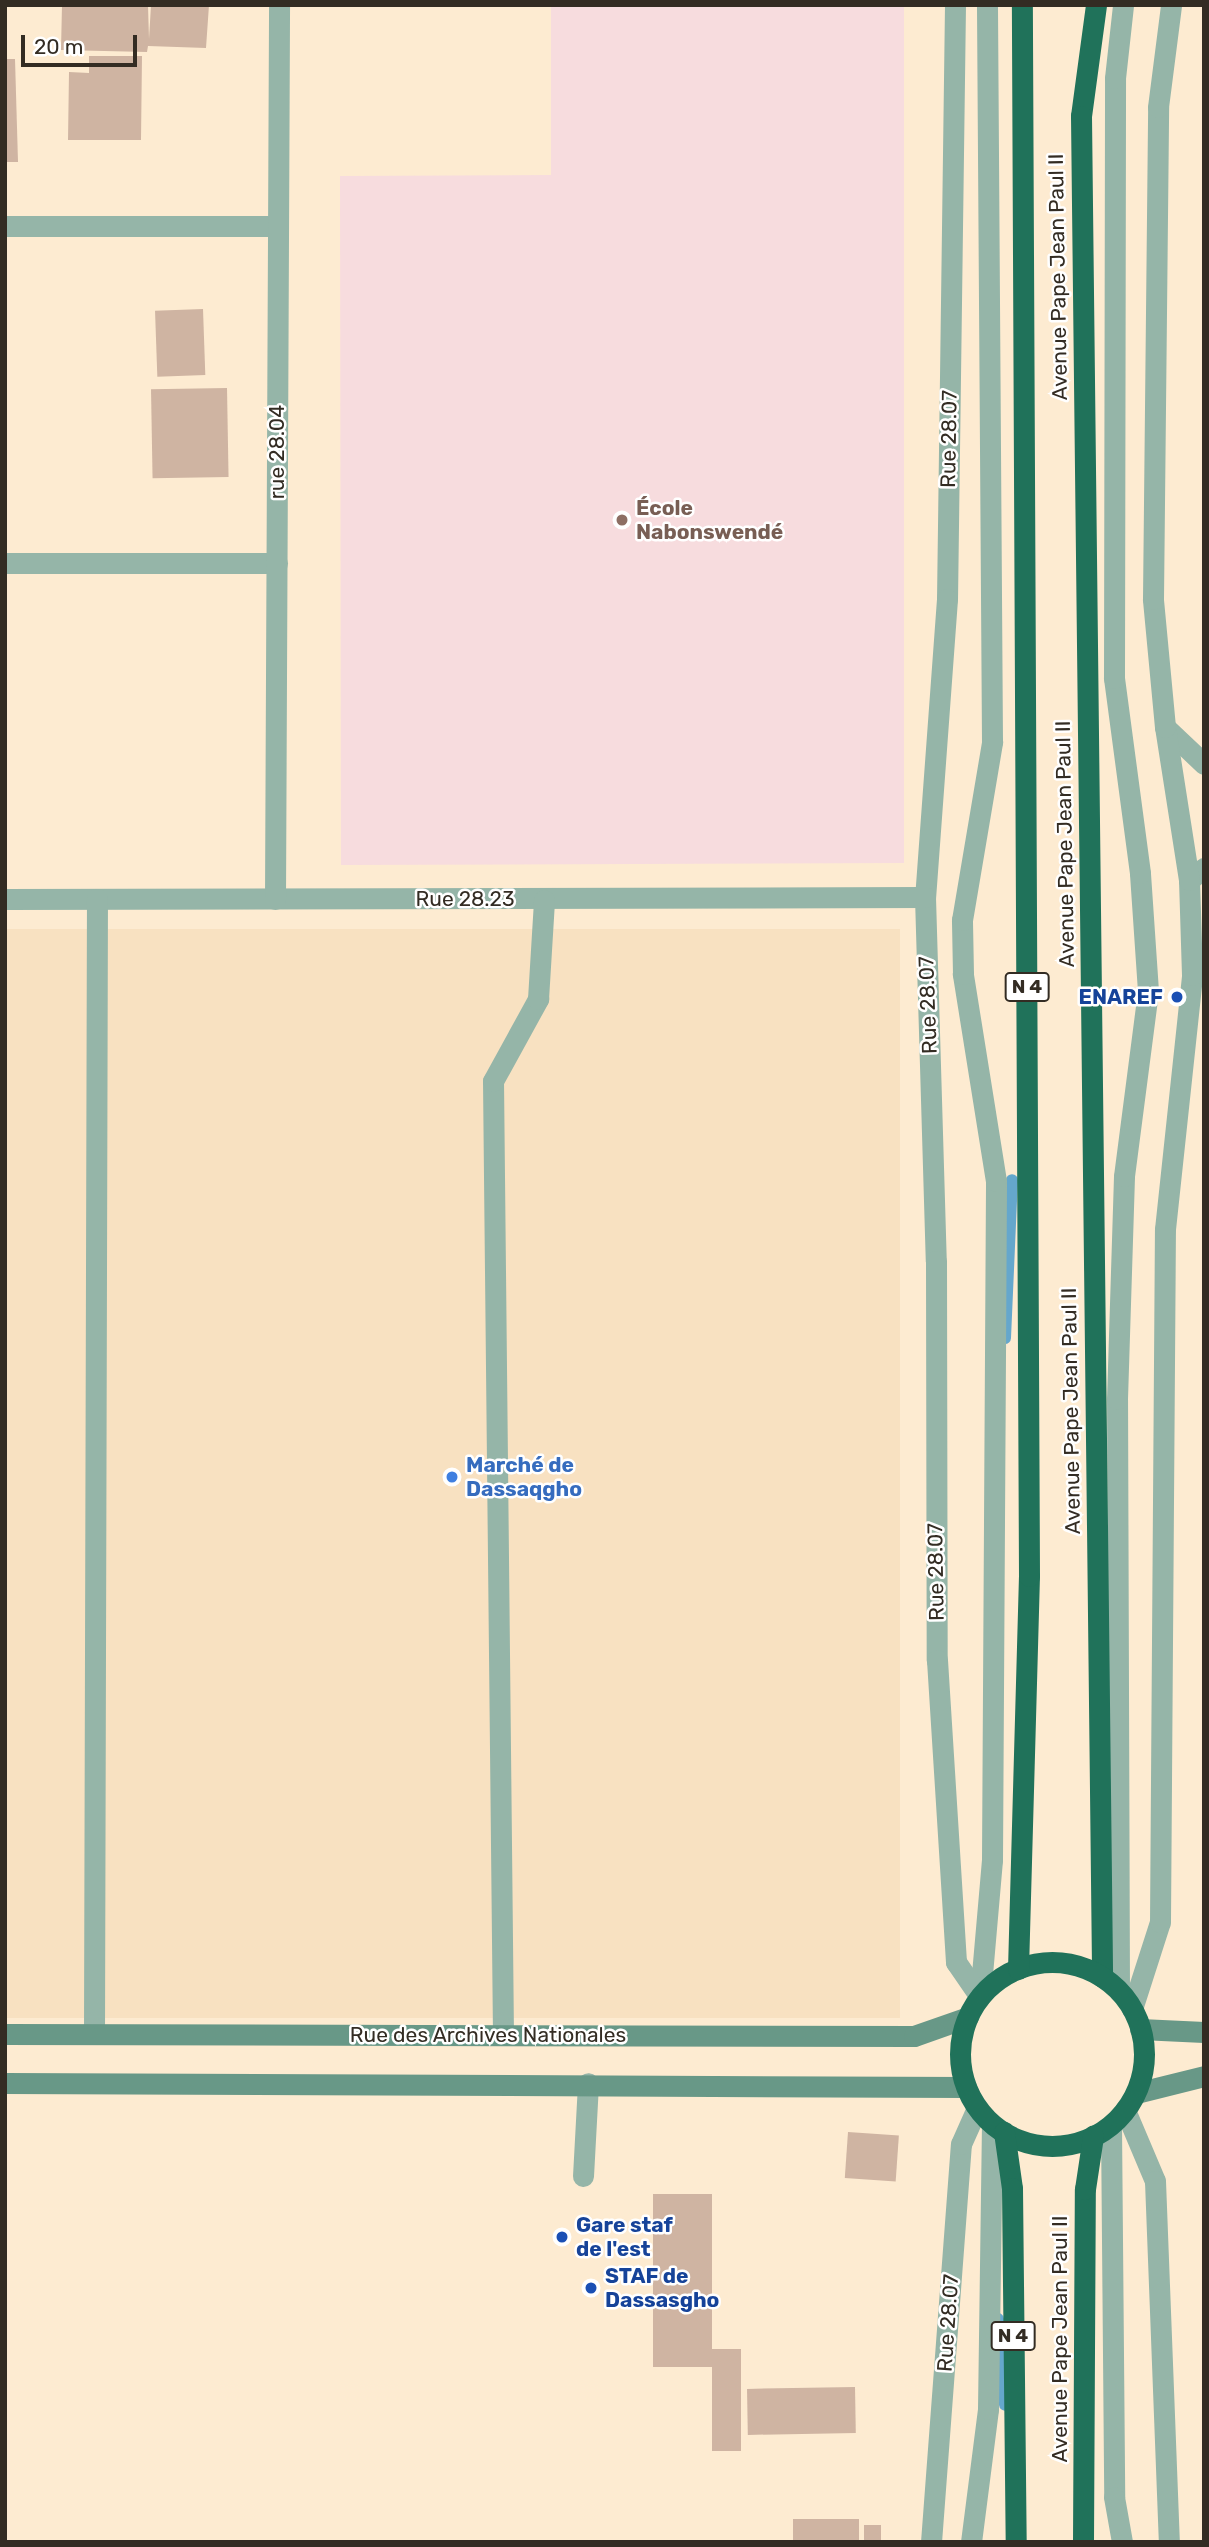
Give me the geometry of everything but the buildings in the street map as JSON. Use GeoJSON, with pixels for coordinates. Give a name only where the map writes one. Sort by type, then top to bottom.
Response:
{"type":"FeatureCollection","features":[{"type":"Feature","properties":{"kind":"highway","name":"Avenue Pape Jean Paul II"},"geometry":{"type":"LineString","coordinates":[[1018,1969],[1029,1576],[1022,5]]}},
{"type":"Feature","properties":{"kind":"highway","name":"Avenue Pape Jean Paul II"},"geometry":{"type":"LineString","coordinates":[[1096,5],[1081,116],[1102,1977]]}},
{"type":"Feature","properties":{"kind":"highway","name":"Avenue Pape Jean Paul II"},"geometry":{"type":"LineString","coordinates":[[1083,2542],[1085,2189],[1116,2116],[1142,2072],[1140,2029],[1132,2009],[1119,1991],[1102,1977],[1061,1962],[1018,1969],[980,1997],[968,2017],[959,2058],[967,2087],[977,2108],[998,2128],[1033,2144],[1054,2146],[1116,2116]]}},
{"type":"Feature","properties":{"kind":"highway","name":"N 4"},"geometry":{"type":"LineString","coordinates":[[998,2128],[1012,2188],[1016,2542]]}},
{"type":"Feature","properties":{"kind":"street","name":"rue 28.04"},"geometry":{"type":"LineString","coordinates":[[275,899],[279,5]]}},
{"type":"Feature","properties":{"kind":"street","name":"Rue 28.07"},"geometry":{"type":"LineString","coordinates":[[954,5],[947,599],[925,897],[936,1261],[937,1660],[956,1962],[980,1997]]}},
{"type":"Feature","properties":{"kind":"street"},"geometry":{"type":"LineString","coordinates":[[980,1997],[992,1860],[996,1181],[963,974],[962,920],[992,742],[987,5]]}},
{"type":"Feature","properties":{"kind":"street"},"geometry":{"type":"LineString","coordinates":[[1119,1991],[1117,1386],[1124,1175],[1148,991],[1140,873],[1114,678],[1115,78],[1123,5]]}},
{"type":"Feature","properties":{"kind":"street"},"geometry":{"type":"LineString","coordinates":[[1132,2009],[1160,1922],[1165,1229],[1192,975],[1197,874],[1165,727],[1153,599],[1158,107],[1171,5]]}},
{"type":"Feature","properties":{"kind":"street"},"geometry":{"type":"LineString","coordinates":[[5,226],[277,226]]}},
{"type":"Feature","properties":{"kind":"street"},"geometry":{"type":"LineString","coordinates":[[5,563],[276,563]]}},
{"type":"Feature","properties":{"kind":"street"},"geometry":{"type":"LineString","coordinates":[[1165,727],[1204,764]]}},
{"type":"Feature","properties":{"kind":"street","name":"Rue 28.23"},"geometry":{"type":"LineString","coordinates":[[5,899],[544,900],[925,897]]}},
{"type":"Feature","properties":{"kind":"street"},"geometry":{"type":"LineString","coordinates":[[94,2034],[97,899]]}},
{"type":"Feature","properties":{"kind":"street"},"geometry":{"type":"LineString","coordinates":[[503,2035],[493,1081],[538,999],[544,900]]}},
{"type":"Feature","properties":{"kind":"street","name":"Rue des Archives Nationales"},"geometry":{"type":"LineString","coordinates":[[5,2034],[914,2036],[968,2017]]}},
{"type":"Feature","properties":{"kind":"street"},"geometry":{"type":"LineString","coordinates":[[1140,2029],[1204,2032]]}},
{"type":"Feature","properties":{"kind":"street"},"geometry":{"type":"LineString","coordinates":[[1116,2116],[1204,2076]]}},
{"type":"Feature","properties":{"kind":"street"},"geometry":{"type":"LineString","coordinates":[[5,2083],[588,2083],[967,2087]]}},
{"type":"Feature","properties":{"kind":"street"},"geometry":{"type":"LineString","coordinates":[[583,2176],[588,2083]]}},
{"type":"Feature","properties":{"kind":"street","name":"Rue 28.07"},"geometry":{"type":"LineString","coordinates":[[931,2542],[961,2144],[977,2108]]}},
{"type":"Feature","properties":{"kind":"street"},"geometry":{"type":"LineString","coordinates":[[1116,2116],[1114,2497],[1122,2542]]}},
{"type":"Feature","properties":{"kind":"street"},"geometry":{"type":"LineString","coordinates":[[1116,2116],[1155,2181],[1169,2542]]}},
{"type":"Feature","properties":{"kind":"street"},"geometry":{"type":"LineString","coordinates":[[971,2542],[988,2409],[998,2128]]}},
{"type":"Feature","properties":{"kind":"shaded area","name":"École Nabonswendé"},"geometry":{"type":"Polygon","coordinates":[[[551,5],[904,5],[904,863],[341,865],[340,176],[551,175],[551,5]]]}},
{"type":"Feature","properties":{"kind":"shaded area","name":"Marché de Dassaqgho"},"geometry":{"type":"Polygon","coordinates":[[[5,929],[900,929],[900,2018],[5,2018],[5,929]]]}},
{"type":"Feature","properties":{"kind":"waterway"},"geometry":{"type":"LineString","coordinates":[[1005,1338],[1012,1180]]}},
{"type":"Feature","properties":{"kind":"waterway"},"geometry":{"type":"LineString","coordinates":[[998,2319],[1005,2405]]}},
{"type":"Feature","properties":{"kind":"place","name":"École Nabonswendé"},"geometry":{"type":"Point","coordinates":[622,520]}},
{"type":"Feature","properties":{"kind":"place","name":"ENAREF"},"geometry":{"type":"Point","coordinates":[1177,997]}},
{"type":"Feature","properties":{"kind":"place","name":"Marché de Dassaqgho"},"geometry":{"type":"Point","coordinates":[452,1477]}},
{"type":"Feature","properties":{"kind":"place","name":"Gare staf de l'est"},"geometry":{"type":"Point","coordinates":[562,2237]}},
{"type":"Feature","properties":{"kind":"place","name":"STAF de Dassasgho"},"geometry":{"type":"Point","coordinates":[591,2288]}}]}
